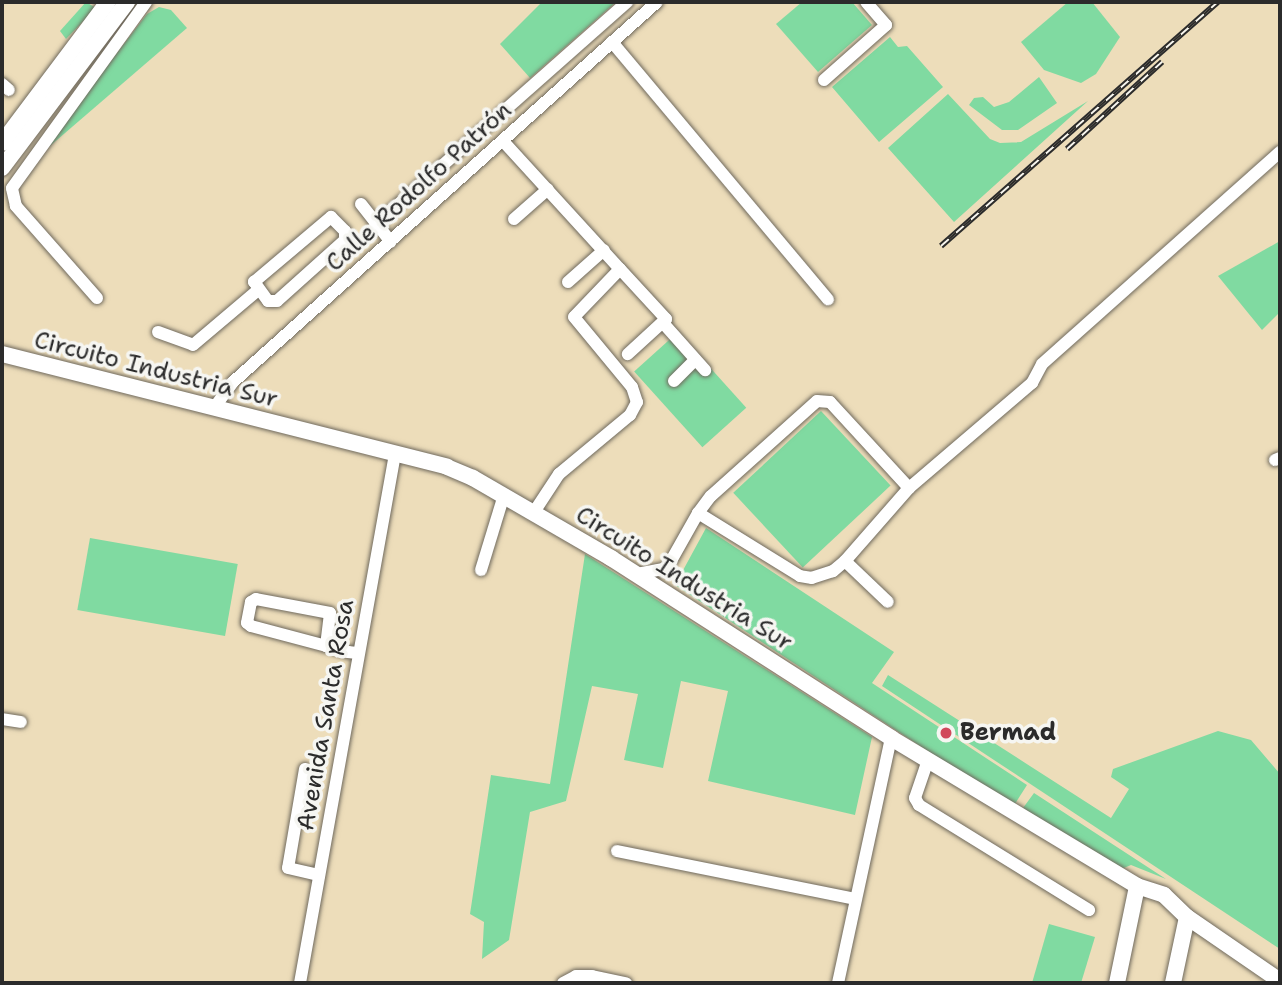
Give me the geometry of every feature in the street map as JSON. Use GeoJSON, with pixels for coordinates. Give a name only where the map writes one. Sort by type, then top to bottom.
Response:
{"type":"FeatureCollection","features":[{"type":"Feature","properties":{"kind":"main road"},"geometry":{"type":"LineString","coordinates":[[2,143],[108,2]]}},
{"type":"Feature","properties":{"kind":"main road"},"geometry":{"type":"LineString","coordinates":[[2,168],[127,2]]}},
{"type":"Feature","properties":{"kind":"main road","name":"Circuito Industria Sur"},"geometry":{"type":"LineString","coordinates":[[2,354],[447,467],[504,495],[637,574],[891,738],[1137,886],[1164,895],[1187,917],[1280,981]]}},
{"type":"Feature","properties":{"kind":"main road"},"geometry":{"type":"LineString","coordinates":[[1117,983],[1137,886]]}},
{"type":"Feature","properties":{"kind":"main road"},"geometry":{"type":"LineString","coordinates":[[1173,983],[1187,917]]}},
{"type":"Feature","properties":{"kind":"street"},"geometry":{"type":"LineString","coordinates":[[97,298],[16,206],[12,188],[146,2]]}},
{"type":"Feature","properties":{"kind":"street"},"geometry":{"type":"LineString","coordinates":[[375,225],[627,2]]}},
{"type":"Feature","properties":{"kind":"street","name":"Calle Rodolfo Patrón"},"geometry":{"type":"LineString","coordinates":[[214,408],[233,382],[657,2]]}},
{"type":"Feature","properties":{"kind":"street"},"geometry":{"type":"LineString","coordinates":[[824,80],[886,25],[866,2]]}},
{"type":"Feature","properties":{"kind":"street"},"geometry":{"type":"LineString","coordinates":[[612,42],[828,299]]}},
{"type":"Feature","properties":{"kind":"street"},"geometry":{"type":"LineString","coordinates":[[503,141],[665,317],[664,324],[628,354]]}},
{"type":"Feature","properties":{"kind":"street"},"geometry":{"type":"LineString","coordinates":[[698,513],[800,576],[825,575],[845,561],[909,488],[1032,383],[1042,364],[1280,152]]}},
{"type":"Feature","properties":{"kind":"street"},"geometry":{"type":"LineString","coordinates":[[514,219],[548,190]]}},
{"type":"Feature","properties":{"kind":"street"},"geometry":{"type":"LineString","coordinates":[[361,204],[391,242]]}},
{"type":"Feature","properties":{"kind":"street"},"geometry":{"type":"LineString","coordinates":[[331,217],[339,223],[345,240],[277,301],[268,301],[258,290],[255,281],[325,219],[331,217]]}},
{"type":"Feature","properties":{"kind":"street"},"geometry":{"type":"LineString","coordinates":[[568,282],[604,250]]}},
{"type":"Feature","properties":{"kind":"street"},"geometry":{"type":"LineString","coordinates":[[534,512],[559,474],[630,415],[637,402],[632,387],[574,317],[620,269]]}},
{"type":"Feature","properties":{"kind":"street"},"geometry":{"type":"LineString","coordinates":[[158,332],[193,345],[258,290]]}},
{"type":"Feature","properties":{"kind":"street"},"geometry":{"type":"LineString","coordinates":[[664,324],[705,370]]}},
{"type":"Feature","properties":{"kind":"street"},"geometry":{"type":"LineString","coordinates":[[674,381],[695,360]]}},
{"type":"Feature","properties":{"kind":"street"},"geometry":{"type":"LineString","coordinates":[[637,574],[667,568],[698,513],[720,487],[817,401],[825,400],[909,488]]}},
{"type":"Feature","properties":{"kind":"street","name":"Avenida Santa Rosa"},"geometry":{"type":"LineString","coordinates":[[300,983],[357,653],[395,454]]}},
{"type":"Feature","properties":{"kind":"street"},"geometry":{"type":"LineString","coordinates":[[481,570],[504,495]]}},
{"type":"Feature","properties":{"kind":"street"},"geometry":{"type":"LineString","coordinates":[[845,561],[888,602]]}},
{"type":"Feature","properties":{"kind":"street"},"geometry":{"type":"LineString","coordinates":[[326,646],[330,613],[256,599],[251,602],[247,623],[251,626],[326,646],[357,653]]}},
{"type":"Feature","properties":{"kind":"street"},"geometry":{"type":"LineString","coordinates":[[2,719],[21,722]]}},
{"type":"Feature","properties":{"kind":"street"},"geometry":{"type":"LineString","coordinates":[[838,983],[891,738]]}},
{"type":"Feature","properties":{"kind":"street"},"geometry":{"type":"LineString","coordinates":[[928,761],[915,798],[919,805],[1089,910]]}},
{"type":"Feature","properties":{"kind":"street"},"geometry":{"type":"LineString","coordinates":[[305,769],[288,867],[320,875]]}},
{"type":"Feature","properties":{"kind":"street"},"geometry":{"type":"LineString","coordinates":[[617,851],[855,899]]}},
{"type":"Feature","properties":{"kind":"street"},"geometry":{"type":"LineString","coordinates":[[564,983],[584,976],[626,983]]}},
{"type":"Feature","properties":{"kind":"green space"},"geometry":{"type":"Polygon","coordinates":[[[86,2],[96,8],[66,39],[60,31],[86,2]]]}},
{"type":"Feature","properties":{"kind":"green space"},"geometry":{"type":"Polygon","coordinates":[[[542,2],[616,2],[530,78],[500,44],[542,2]]]}},
{"type":"Feature","properties":{"kind":"green space"},"geometry":{"type":"Polygon","coordinates":[[[802,2],[852,2],[872,25],[818,72],[776,24],[802,2]]]}},
{"type":"Feature","properties":{"kind":"green space"},"geometry":{"type":"Polygon","coordinates":[[[1068,2],[1092,2],[1120,37],[1096,74],[1081,83],[1044,70],[1021,42],[1068,2]]]}},
{"type":"Feature","properties":{"kind":"green space"},"geometry":{"type":"Polygon","coordinates":[[[159,7],[171,10],[187,28],[36,158],[147,14],[159,7]]]}},
{"type":"Feature","properties":{"kind":"green space"},"geometry":{"type":"Polygon","coordinates":[[[890,37],[898,47],[907,46],[943,87],[879,142],[832,87],[890,37]]]}},
{"type":"Feature","properties":{"kind":"green space"},"geometry":{"type":"Polygon","coordinates":[[[1039,77],[1057,103],[1018,130],[1002,130],[969,105],[974,98],[983,97],[994,107],[1009,102],[1039,77]]]}},
{"type":"Feature","properties":{"kind":"green space"},"geometry":{"type":"Polygon","coordinates":[[[948,94],[990,139],[1000,143],[1021,142],[1088,101],[954,222],[888,148],[948,94]]]}},
{"type":"Feature","properties":{"kind":"green space"},"geometry":{"type":"Polygon","coordinates":[[[1280,241],[1280,312],[1262,330],[1218,276],[1280,241]]]}},
{"type":"Feature","properties":{"kind":"green space"},"geometry":{"type":"Polygon","coordinates":[[[678,332],[746,408],[702,447],[634,371],[678,332]]]}},
{"type":"Feature","properties":{"kind":"green space"},"geometry":{"type":"Polygon","coordinates":[[[821,411],[891,486],[803,567],[733,493],[821,411]]]}},
{"type":"Feature","properties":{"kind":"green space"},"geometry":{"type":"Polygon","coordinates":[[[706,528],[894,652],[872,683],[1027,785],[1013,807],[675,585],[706,528]]]}},
{"type":"Feature","properties":{"kind":"green space"},"geometry":{"type":"Polygon","coordinates":[[[90,538],[238,564],[225,636],[77,610],[90,538]]]}},
{"type":"Feature","properties":{"kind":"green space"},"geometry":{"type":"Polygon","coordinates":[[[585,554],[872,737],[855,815],[708,781],[728,691],[681,681],[663,768],[624,760],[638,694],[592,686],[566,801],[530,812],[509,940],[482,959],[484,922],[470,914],[491,775],[550,784],[585,554]]]}},
{"type":"Feature","properties":{"kind":"green space"},"geometry":{"type":"Polygon","coordinates":[[[888,675],[1111,818],[1129,789],[1111,777],[1113,769],[1218,731],[1251,740],[1280,774],[1280,949],[882,686],[888,675]]]}},
{"type":"Feature","properties":{"kind":"green space"},"geometry":{"type":"Polygon","coordinates":[[[1034,793],[1166,879],[1131,865],[1119,870],[1023,808],[1034,793]]]}},
{"type":"Feature","properties":{"kind":"green space"},"geometry":{"type":"Polygon","coordinates":[[[1049,924],[1095,937],[1081,983],[1032,983],[1049,924]]]}},
{"type":"Feature","properties":{"kind":"railway"},"geometry":{"type":"LineString","coordinates":[[941,246],[1218,2]]}},
{"type":"Feature","properties":{"kind":"railway"},"geometry":{"type":"LineString","coordinates":[[1067,149],[1162,62]]}},
{"type":"Feature","properties":{"kind":"place","name":"Bermad"},"geometry":{"type":"Point","coordinates":[946,733]}}]}
